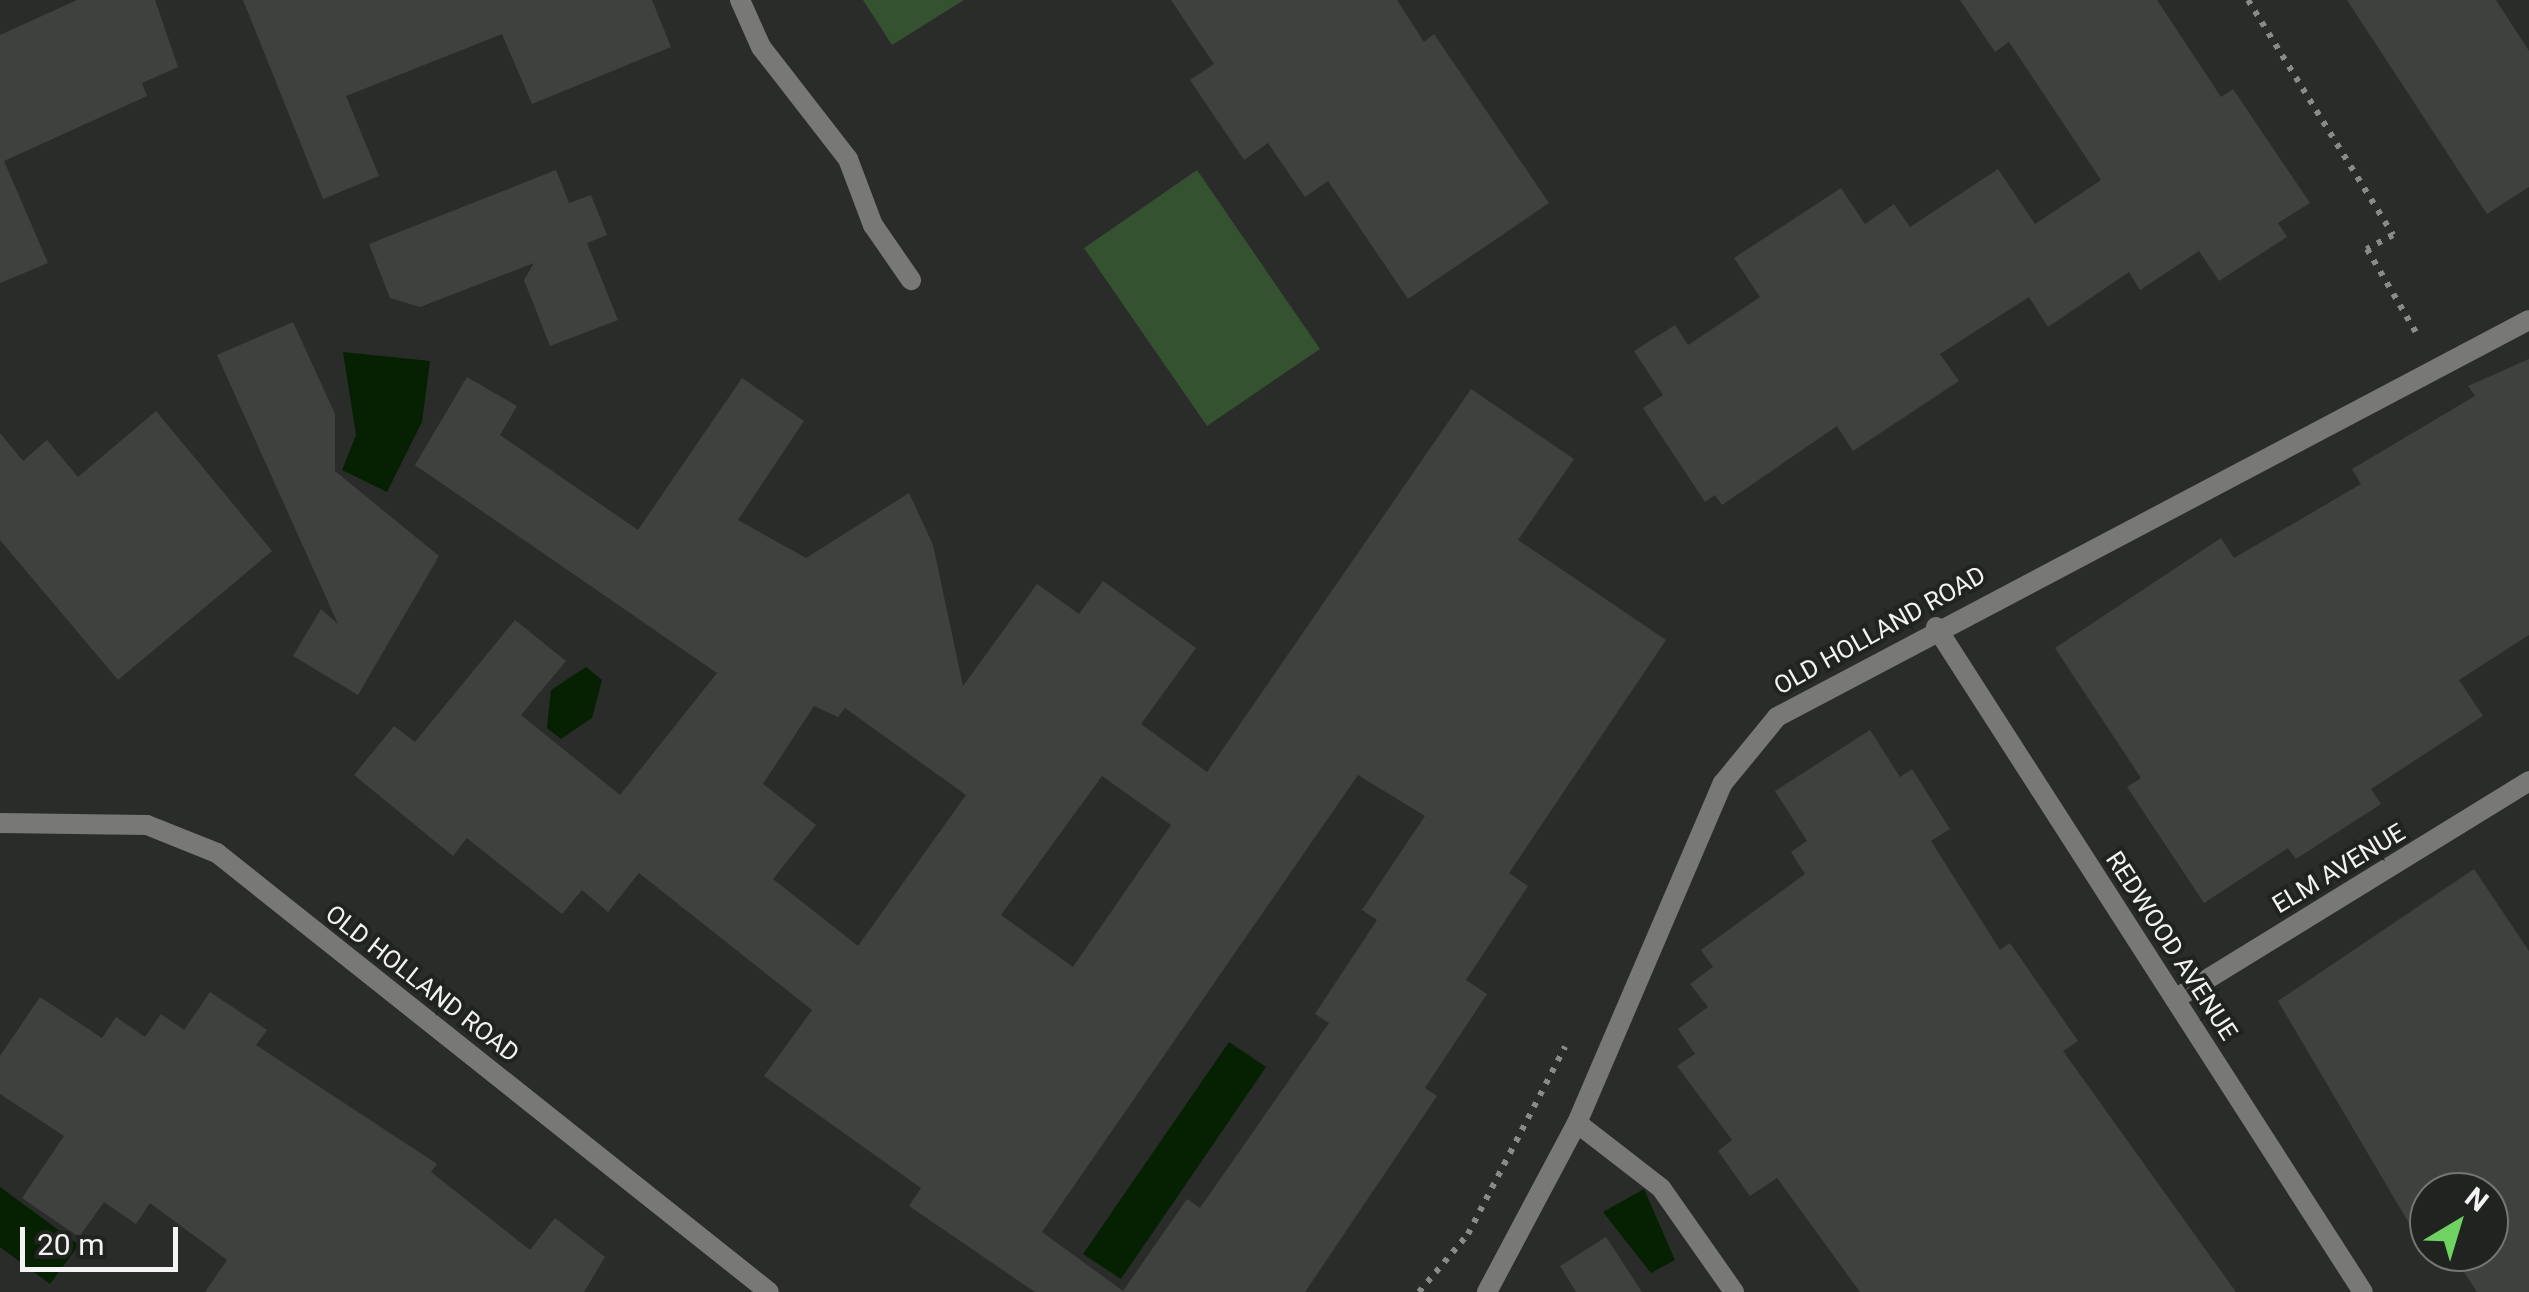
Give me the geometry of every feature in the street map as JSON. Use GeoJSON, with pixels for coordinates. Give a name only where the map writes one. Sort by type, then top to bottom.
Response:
{"type":"FeatureCollection","features":[{"type":"Feature","properties":{"kind":"street"},"geometry":{"type":"LineString","coordinates":[[740,0],[761,46],[848,159],[873,225],[911,280]]}},
{"type":"Feature","properties":{"kind":"street","name":"OLD HOLLAND ROAD"},"geometry":{"type":"LineString","coordinates":[[1487,1292],[1577,1123],[1723,782],[1776,717],[1936,627],[2529,320]]}},
{"type":"Feature","properties":{"kind":"street","name":"REDWOOD AVENUE"},"geometry":{"type":"LineString","coordinates":[[1936,627],[2363,1292]]}},
{"type":"Feature","properties":{"kind":"street","name":"ELM AVENUE"},"geometry":{"type":"LineString","coordinates":[[2175,999],[2529,781]]}},
{"type":"Feature","properties":{"kind":"street","name":"OLD HOLLAND ROAD"},"geometry":{"type":"LineString","coordinates":[[0,823],[147,825],[217,854],[770,1292]]}},
{"type":"Feature","properties":{"kind":"street"},"geometry":{"type":"LineString","coordinates":[[1577,1123],[1661,1188],[1734,1292]]}},
{"type":"Feature","properties":{"kind":"path"},"geometry":{"type":"LineString","coordinates":[[2248,0],[2393,235],[2367,249],[2426,350]]}},
{"type":"Feature","properties":{"kind":"path"},"geometry":{"type":"LineString","coordinates":[[1420,1292],[1468,1234],[1568,1042]]}},
{"type":"Feature","properties":{"kind":"shaded area"},"geometry":{"type":"Polygon","coordinates":[[[863,0],[964,0],[892,45],[863,0]]]}},
{"type":"Feature","properties":{"kind":"shaded area"},"geometry":{"type":"Polygon","coordinates":[[[1197,170],[1320,349],[1207,426],[1084,248],[1197,170]]]}},
{"type":"Feature","properties":{"kind":"shaded area"},"geometry":{"type":"Polygon","coordinates":[[[343,352],[430,361],[422,422],[387,492],[342,470],[356,435],[343,352]]]}},
{"type":"Feature","properties":{"kind":"shaded area"},"geometry":{"type":"Polygon","coordinates":[[[586,667],[602,680],[592,718],[561,739],[547,728],[551,690],[586,667]]]}},
{"type":"Feature","properties":{"kind":"shaded area"},"geometry":{"type":"Polygon","coordinates":[[[1229,1042],[1266,1067],[1121,1279],[1083,1254],[1229,1042]]]}},
{"type":"Feature","properties":{"kind":"shaded area"},"geometry":{"type":"Polygon","coordinates":[[[0,1187],[79,1245],[50,1284],[0,1247],[0,1187]]]}},
{"type":"Feature","properties":{"kind":"shaded area"},"geometry":{"type":"Polygon","coordinates":[[[1644,1189],[1675,1260],[1651,1273],[1603,1212],[1644,1189]]]}},
{"type":"Feature","properties":{"kind":"building"},"geometry":{"type":"Polygon","coordinates":[[[77,0],[155,0],[178,67],[142,83],[147,96],[4,161],[48,263],[0,283],[0,35],[77,0]]]}},
{"type":"Feature","properties":{"kind":"building"},"geometry":{"type":"Polygon","coordinates":[[[243,0],[652,0],[671,47],[532,104],[502,34],[346,96],[379,176],[323,199],[243,0]]]}},
{"type":"Feature","properties":{"kind":"building"},"geometry":{"type":"Polygon","coordinates":[[[1171,0],[1397,0],[1424,42],[1434,34],[1549,203],[1408,299],[1328,181],[1305,197],[1268,143],[1244,160],[1190,80],[1214,64],[1171,0]]]}},
{"type":"Feature","properties":{"kind":"building"},"geometry":{"type":"Polygon","coordinates":[[[1960,0],[2157,0],[2221,97],[2233,89],[2310,203],[2278,223],[2287,237],[2219,281],[2199,251],[2140,290],[2129,272],[2048,327],[2029,297],[1940,354],[1959,381],[1853,451],[1837,426],[1722,505],[1715,495],[1705,502],[1643,408],[1663,395],[1634,351],[1675,325],[1688,345],[1760,297],[1734,258],[1841,188],[1865,224],[1894,204],[1910,227],[1998,169],[2035,224],[2101,180],[2009,42],[1995,52],[1960,0]]]}},
{"type":"Feature","properties":{"kind":"building"},"geometry":{"type":"Polygon","coordinates":[[[2347,0],[2496,0],[2529,51],[2529,187],[2487,214],[2347,0]]]}},
{"type":"Feature","properties":{"kind":"building"},"geometry":{"type":"Polygon","coordinates":[[[556,170],[569,203],[591,195],[607,235],[587,243],[618,320],[550,346],[524,280],[534,263],[420,307],[390,298],[369,244],[556,170]]]}},
{"type":"Feature","properties":{"kind":"building"},"geometry":{"type":"Polygon","coordinates":[[[293,322],[335,414],[335,471],[439,556],[358,695],[293,656],[321,609],[338,624],[217,355],[293,322]]]}},
{"type":"Feature","properties":{"kind":"building"},"geometry":{"type":"Polygon","coordinates":[[[2529,359],[2529,635],[2459,680],[2483,716],[2371,789],[2381,804],[2296,859],[2288,848],[2204,903],[2127,787],[2141,778],[2055,648],[2221,538],[2234,558],[2361,484],[2352,469],[2475,396],[2468,386],[2529,359]]]}},
{"type":"Feature","properties":{"kind":"building"},"geometry":{"type":"Polygon","coordinates":[[[467,377],[517,406],[500,435],[638,530],[742,378],[804,421],[738,520],[806,558],[909,493],[933,545],[963,686],[1037,584],[1079,614],[1103,581],[1196,648],[1141,724],[1207,772],[1471,389],[1574,459],[1518,540],[1666,640],[1509,873],[1528,886],[1466,980],[1487,994],[1425,1088],[1437,1096],[1305,1292],[1035,1292],[909,1206],[921,1188],[764,1076],[812,1010],[639,873],[608,912],[582,890],[562,914],[467,838],[453,856],[354,775],[394,726],[415,742],[515,620],[566,661],[521,715],[620,795],[717,673],[415,465],[467,377]],[[814,706],[763,784],[816,825],[773,879],[858,946],[966,795],[845,708],[838,717],[814,706]],[[1358,775],[1042,1232],[1123,1291],[1187,1199],[1200,1208],[1329,1023],[1315,1014],[1377,920],[1362,910],[1425,816],[1358,775]],[[1102,776],[1001,915],[1073,967],[1171,825],[1102,776]]]}},
{"type":"Feature","properties":{"kind":"building"},"geometry":{"type":"Polygon","coordinates":[[[156,411],[272,551],[118,680],[0,540],[0,433],[23,461],[47,440],[78,477],[156,411]]]}},
{"type":"Feature","properties":{"kind":"building"},"geometry":{"type":"Polygon","coordinates":[[[1870,730],[1900,777],[1912,769],[1950,829],[1931,841],[2000,950],[2010,943],[2078,1041],[2063,1051],[2236,1292],[1860,1292],[1777,1178],[1750,1196],[1718,1151],[1732,1140],[1677,1066],[1695,1054],[1678,1029],[1708,1007],[1690,984],[1713,967],[1701,950],[1805,874],[1791,852],[1807,841],[1775,791],[1870,730]]]}},
{"type":"Feature","properties":{"kind":"building"},"geometry":{"type":"Polygon","coordinates":[[[2474,869],[2529,951],[2529,1292],[2477,1292],[2464,1272],[2509,1272],[2509,1172],[2409,1172],[2409,1223],[2278,1001],[2474,869]]]}},
{"type":"Feature","properties":{"kind":"building"},"geometry":{"type":"Polygon","coordinates":[[[210,992],[267,1030],[256,1045],[437,1164],[431,1172],[530,1250],[555,1218],[605,1257],[584,1292],[205,1292],[227,1260],[150,1203],[136,1224],[104,1202],[79,1237],[22,1198],[64,1136],[0,1094],[0,1056],[40,997],[102,1038],[116,1017],[145,1037],[161,1014],[184,1030],[210,992]]]}},
{"type":"Feature","properties":{"kind":"building"},"geometry":{"type":"Polygon","coordinates":[[[1606,1237],[1642,1292],[1576,1292],[1560,1266],[1606,1237]]]}}]}
